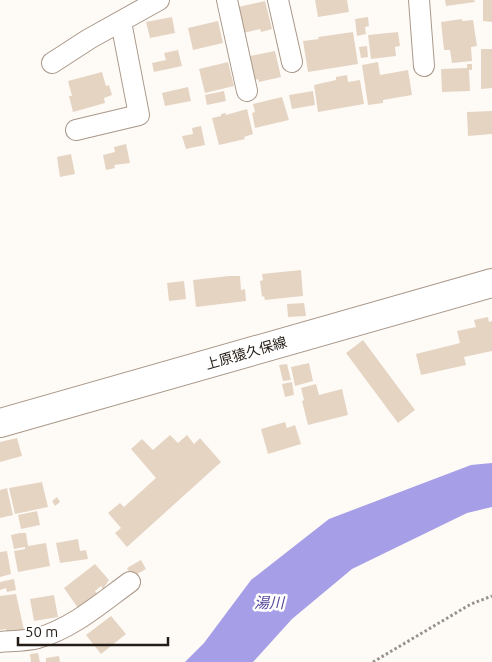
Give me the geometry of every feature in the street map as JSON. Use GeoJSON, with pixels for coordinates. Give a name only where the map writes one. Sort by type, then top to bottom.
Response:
{"type":"FeatureCollection","features":[{"type":"Feature","properties":{"kind":"main road","name":"上原猿久保線"},"geometry":{"type":"LineString","coordinates":[[0,423],[492,283]]}},
{"type":"Feature","properties":{"kind":"street"},"geometry":{"type":"LineString","coordinates":[[52,63],[89,39],[159,0]]}},
{"type":"Feature","properties":{"kind":"street"},"geometry":{"type":"LineString","coordinates":[[227,0],[247,91]]}},
{"type":"Feature","properties":{"kind":"street"},"geometry":{"type":"LineString","coordinates":[[278,0],[292,62]]}},
{"type":"Feature","properties":{"kind":"street"},"geometry":{"type":"LineString","coordinates":[[419,0],[424,66]]}},
{"type":"Feature","properties":{"kind":"street"},"geometry":{"type":"LineString","coordinates":[[76,130],[139,115],[120,22]]}},
{"type":"Feature","properties":{"kind":"street"},"geometry":{"type":"LineString","coordinates":[[0,642],[37,638],[60,630],[86,616],[130,582]]}},
{"type":"Feature","properties":{"kind":"path"},"geometry":{"type":"LineString","coordinates":[[373,662],[471,604],[492,596]]}},
{"type":"Feature","properties":{"kind":"water","name":"湯川"},"geometry":{"type":"Polygon","coordinates":[[[492,463],[492,507],[467,513],[352,569],[292,619],[253,662],[185,662],[204,643],[251,580],[329,519],[471,465],[492,463]]]}},
{"type":"Feature","properties":{"kind":"building"},"geometry":{"type":"Polygon","coordinates":[[[315,0],[347,0],[349,12],[318,17],[315,0]]]}},
{"type":"Feature","properties":{"kind":"building"},"geometry":{"type":"Polygon","coordinates":[[[445,0],[474,0],[475,2],[446,6],[445,0]]]}},
{"type":"Feature","properties":{"kind":"building"},"geometry":{"type":"Polygon","coordinates":[[[483,0],[492,0],[492,22],[483,21],[483,0]]]}},
{"type":"Feature","properties":{"kind":"building"},"geometry":{"type":"Polygon","coordinates":[[[265,1],[272,29],[261,32],[260,29],[239,34],[234,8],[265,1]]]}},
{"type":"Feature","properties":{"kind":"building"},"geometry":{"type":"Polygon","coordinates":[[[172,17],[175,33],[150,38],[146,22],[172,17]]]}},
{"type":"Feature","properties":{"kind":"building"},"geometry":{"type":"Polygon","coordinates":[[[368,17],[369,26],[365,27],[366,34],[357,36],[355,19],[368,17]]]}},
{"type":"Feature","properties":{"kind":"building"},"geometry":{"type":"Polygon","coordinates":[[[462,19],[462,21],[473,20],[477,46],[471,47],[472,61],[452,63],[450,50],[444,50],[441,22],[462,19]]]}},
{"type":"Feature","properties":{"kind":"building"},"geometry":{"type":"Polygon","coordinates":[[[218,21],[223,43],[193,50],[188,28],[218,21]]]}},
{"type":"Feature","properties":{"kind":"building"},"geometry":{"type":"Polygon","coordinates":[[[353,32],[358,64],[308,72],[303,41],[353,32]]]}},
{"type":"Feature","properties":{"kind":"building"},"geometry":{"type":"Polygon","coordinates":[[[398,32],[400,46],[395,47],[396,56],[371,59],[368,35],[398,32]]]}},
{"type":"Feature","properties":{"kind":"building"},"geometry":{"type":"Polygon","coordinates":[[[367,46],[368,57],[361,58],[359,47],[367,46]]]}},
{"type":"Feature","properties":{"kind":"building"},"geometry":{"type":"Polygon","coordinates":[[[481,49],[492,49],[492,88],[481,89],[481,49]]]}},
{"type":"Feature","properties":{"kind":"building"},"geometry":{"type":"Polygon","coordinates":[[[178,50],[182,66],[154,72],[152,63],[166,60],[164,53],[178,50]]]}},
{"type":"Feature","properties":{"kind":"building"},"geometry":{"type":"Polygon","coordinates":[[[275,51],[281,77],[259,82],[258,79],[251,81],[247,66],[252,65],[250,56],[275,51]]]}},
{"type":"Feature","properties":{"kind":"building"},"geometry":{"type":"Polygon","coordinates":[[[228,62],[234,86],[205,93],[199,69],[228,62]]]}},
{"type":"Feature","properties":{"kind":"building"},"geometry":{"type":"Polygon","coordinates":[[[378,62],[380,75],[408,70],[412,95],[383,100],[383,103],[368,105],[362,65],[378,62]]]}},
{"type":"Feature","properties":{"kind":"building"},"geometry":{"type":"Polygon","coordinates":[[[467,64],[472,64],[472,70],[469,70],[470,91],[442,92],[441,69],[467,68],[467,64]]]}},
{"type":"Feature","properties":{"kind":"building"},"geometry":{"type":"Polygon","coordinates":[[[102,72],[106,86],[109,85],[112,95],[104,98],[105,103],[73,112],[69,96],[72,96],[68,81],[102,72]]]}},
{"type":"Feature","properties":{"kind":"building"},"geometry":{"type":"Polygon","coordinates":[[[347,75],[348,82],[360,80],[364,104],[318,112],[314,85],[336,80],[336,77],[347,75]]]}},
{"type":"Feature","properties":{"kind":"building"},"geometry":{"type":"Polygon","coordinates":[[[188,87],[191,101],[165,106],[162,93],[188,87]]]}},
{"type":"Feature","properties":{"kind":"building"},"geometry":{"type":"Polygon","coordinates":[[[224,91],[226,101],[207,105],[205,95],[224,91]]]}},
{"type":"Feature","properties":{"kind":"building"},"geometry":{"type":"Polygon","coordinates":[[[313,91],[315,105],[292,109],[289,95],[313,91]]]}},
{"type":"Feature","properties":{"kind":"building"},"geometry":{"type":"Polygon","coordinates":[[[282,97],[289,120],[255,128],[252,113],[255,112],[253,104],[282,97]]]}},
{"type":"Feature","properties":{"kind":"building"},"geometry":{"type":"Polygon","coordinates":[[[247,109],[253,134],[244,137],[245,139],[219,145],[212,118],[221,116],[221,114],[226,113],[226,115],[247,109]]]}},
{"type":"Feature","properties":{"kind":"building"},"geometry":{"type":"Polygon","coordinates":[[[492,111],[492,134],[468,136],[467,112],[492,111]]]}},
{"type":"Feature","properties":{"kind":"building"},"geometry":{"type":"Polygon","coordinates":[[[201,126],[205,145],[186,149],[182,136],[193,134],[192,128],[201,126]]]}},
{"type":"Feature","properties":{"kind":"building"},"geometry":{"type":"Polygon","coordinates":[[[126,144],[130,163],[114,165],[115,168],[106,170],[103,155],[115,152],[114,147],[126,144]]]}},
{"type":"Feature","properties":{"kind":"building"},"geometry":{"type":"Polygon","coordinates":[[[71,154],[75,174],[60,177],[57,157],[71,154]]]}},
{"type":"Feature","properties":{"kind":"building"},"geometry":{"type":"Polygon","coordinates":[[[301,270],[303,296],[265,300],[264,296],[262,297],[260,281],[263,280],[262,274],[301,270]]]}},
{"type":"Feature","properties":{"kind":"building"},"geometry":{"type":"Polygon","coordinates":[[[240,276],[241,290],[245,289],[246,301],[196,307],[193,280],[240,276]]]}},
{"type":"Feature","properties":{"kind":"building"},"geometry":{"type":"Polygon","coordinates":[[[184,281],[186,299],[169,301],[167,283],[184,281]]]}},
{"type":"Feature","properties":{"kind":"building"},"geometry":{"type":"Polygon","coordinates":[[[304,303],[306,316],[288,317],[287,304],[304,303]]]}},
{"type":"Feature","properties":{"kind":"building"},"geometry":{"type":"Polygon","coordinates":[[[488,317],[489,322],[492,321],[492,351],[464,357],[466,365],[421,375],[416,354],[460,343],[457,331],[476,327],[474,320],[488,317]]]}},
{"type":"Feature","properties":{"kind":"building"},"geometry":{"type":"Polygon","coordinates":[[[363,340],[415,410],[398,423],[346,353],[363,340]]]}},
{"type":"Feature","properties":{"kind":"building"},"geometry":{"type":"Polygon","coordinates":[[[309,363],[313,381],[295,386],[291,367],[309,363]]]}},
{"type":"Feature","properties":{"kind":"building"},"geometry":{"type":"Polygon","coordinates":[[[287,364],[291,380],[283,381],[279,365],[287,364]]]}},
{"type":"Feature","properties":{"kind":"building"},"geometry":{"type":"Polygon","coordinates":[[[292,382],[294,395],[285,397],[282,384],[292,382]]]}},
{"type":"Feature","properties":{"kind":"building"},"geometry":{"type":"Polygon","coordinates":[[[316,384],[319,395],[342,389],[348,415],[308,425],[301,388],[316,384]]]}},
{"type":"Feature","properties":{"kind":"building"},"geometry":{"type":"Polygon","coordinates":[[[285,422],[287,428],[295,425],[301,444],[268,454],[261,429],[285,422]]]}},
{"type":"Feature","properties":{"kind":"building"},"geometry":{"type":"Polygon","coordinates":[[[170,435],[178,443],[187,435],[194,444],[200,438],[221,462],[127,547],[115,533],[121,528],[108,513],[120,503],[124,507],[156,478],[131,449],[142,439],[153,450],[170,435]]]}},
{"type":"Feature","properties":{"kind":"building"},"geometry":{"type":"Polygon","coordinates":[[[17,438],[22,456],[0,462],[0,442],[17,438]]]}},
{"type":"Feature","properties":{"kind":"building"},"geometry":{"type":"Polygon","coordinates":[[[42,482],[48,507],[15,514],[9,488],[42,482]]]}},
{"type":"Feature","properties":{"kind":"building"},"geometry":{"type":"Polygon","coordinates":[[[7,488],[13,515],[0,518],[0,490],[7,488]]]}},
{"type":"Feature","properties":{"kind":"building"},"geometry":{"type":"Polygon","coordinates":[[[57,497],[60,502],[55,506],[52,501],[57,497]]]}},
{"type":"Feature","properties":{"kind":"building"},"geometry":{"type":"Polygon","coordinates":[[[37,511],[40,525],[21,529],[18,515],[37,511]]]}},
{"type":"Feature","properties":{"kind":"building"},"geometry":{"type":"Polygon","coordinates":[[[26,533],[28,546],[46,543],[50,566],[18,572],[14,551],[25,549],[25,547],[14,549],[11,535],[26,533]]]}},
{"type":"Feature","properties":{"kind":"building"},"geometry":{"type":"Polygon","coordinates":[[[78,539],[80,551],[86,550],[88,559],[60,563],[56,543],[78,539]]]}},
{"type":"Feature","properties":{"kind":"building"},"geometry":{"type":"Polygon","coordinates":[[[7,551],[11,574],[0,577],[0,552],[7,551]]]}},
{"type":"Feature","properties":{"kind":"building"},"geometry":{"type":"Polygon","coordinates":[[[141,560],[146,569],[132,577],[127,568],[141,560]]]}},
{"type":"Feature","properties":{"kind":"building"},"geometry":{"type":"Polygon","coordinates":[[[95,564],[109,580],[103,589],[101,586],[95,591],[98,595],[78,608],[64,588],[95,564]]]}},
{"type":"Feature","properties":{"kind":"building"},"geometry":{"type":"Polygon","coordinates":[[[14,579],[16,590],[7,592],[6,588],[0,590],[0,582],[14,579]]]}},
{"type":"Feature","properties":{"kind":"building"},"geometry":{"type":"Polygon","coordinates":[[[16,594],[24,630],[6,633],[6,629],[0,630],[0,596],[16,594]]]}},
{"type":"Feature","properties":{"kind":"building"},"geometry":{"type":"Polygon","coordinates":[[[54,595],[58,617],[34,621],[30,599],[54,595]]]}},
{"type":"Feature","properties":{"kind":"building"},"geometry":{"type":"Polygon","coordinates":[[[111,616],[126,634],[101,654],[86,635],[111,616]]]}},
{"type":"Feature","properties":{"kind":"building"},"geometry":{"type":"Polygon","coordinates":[[[38,653],[40,662],[31,662],[30,654],[38,653]]]}},
{"type":"Feature","properties":{"kind":"building"},"geometry":{"type":"Polygon","coordinates":[[[59,656],[60,662],[46,662],[46,658],[59,656]]]}}]}
